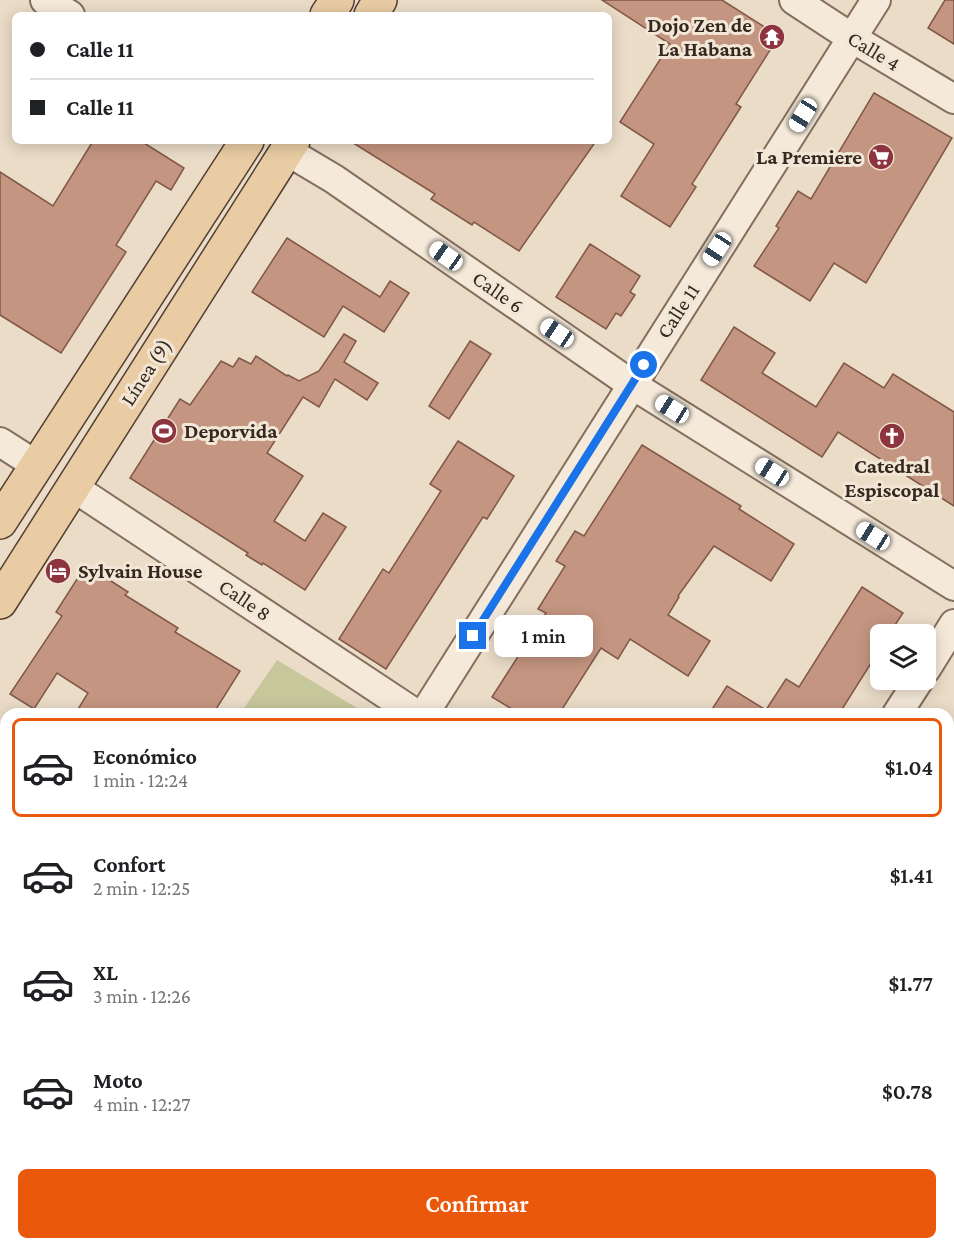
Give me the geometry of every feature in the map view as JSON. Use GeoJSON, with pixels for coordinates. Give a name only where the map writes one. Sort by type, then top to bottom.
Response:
{"type":"FeatureCollection","features":[{"type":"Feature","properties":{"kind":"main road","name":"Línea (9)"},"geometry":{"type":"LineString","coordinates":[[0,522],[245,144]]}},
{"type":"Feature","properties":{"kind":"main road","name":"Línea (9)"},"geometry":{"type":"LineString","coordinates":[[0,602],[290,146]]}},
{"type":"Feature","properties":{"kind":"street"},"geometry":{"type":"LineString","coordinates":[[45,0],[65,12]]}},
{"type":"Feature","properties":{"kind":"street","name":"Calle 4"},"geometry":{"type":"LineString","coordinates":[[794,0],[954,99]]}},
{"type":"Feature","properties":{"kind":"street","name":"Calle 11"},"geometry":{"type":"LineString","coordinates":[[428,708],[876,0]]}},
{"type":"Feature","properties":{"kind":"street","name":"Calle 6"},"geometry":{"type":"LineString","coordinates":[[290,146],[334,179],[631,384],[954,586]]}},
{"type":"Feature","properties":{"kind":"street"},"geometry":{"type":"LineString","coordinates":[[0,442],[36,465]]}},
{"type":"Feature","properties":{"kind":"street","name":"Calle 8"},"geometry":{"type":"LineString","coordinates":[[73,487],[407,708]]}},
{"type":"Feature","properties":{"kind":"street"},"geometry":{"type":"LineString","coordinates":[[936,653],[954,624]]}},
{"type":"Feature","properties":{"kind":"street"},"geometry":{"type":"LineString","coordinates":[[901,708],[913,690]]}},
{"type":"Feature","properties":{"kind":"green space"},"geometry":{"type":"Polygon","coordinates":[[[277,660],[357,708],[244,708],[277,660]]]}},
{"type":"Feature","properties":{"kind":"building"},"geometry":{"type":"Polygon","coordinates":[[[602,0],[722,0],[779,36],[736,104],[741,107],[692,184],[696,187],[670,227],[621,196],[654,144],[620,122],[670,44],[602,0]]]}},
{"type":"Feature","properties":{"kind":"building"},"geometry":{"type":"Polygon","coordinates":[[[945,0],[954,0],[954,44],[928,28],[945,0]]]}},
{"type":"Feature","properties":{"kind":"building"},"geometry":{"type":"Polygon","coordinates":[[[874,93],[952,138],[866,283],[834,263],[810,301],[754,266],[779,228],[776,226],[798,191],[811,199],[874,93]]]}},
{"type":"Feature","properties":{"kind":"building"},"geometry":{"type":"Polygon","coordinates":[[[91,144],[146,144],[184,168],[171,190],[156,181],[116,245],[126,252],[61,353],[0,315],[0,172],[53,206],[91,144]]]}},
{"type":"Feature","properties":{"kind":"building"},"geometry":{"type":"Polygon","coordinates":[[[355,144],[594,144],[519,251],[474,222],[472,225],[431,199],[435,194],[355,144]]]}},
{"type":"Feature","properties":{"kind":"building"},"geometry":{"type":"Polygon","coordinates":[[[287,238],[380,297],[390,281],[409,293],[384,332],[343,306],[324,337],[252,292],[287,238]]]}},
{"type":"Feature","properties":{"kind":"building"},"geometry":{"type":"Polygon","coordinates":[[[590,244],[640,276],[630,292],[635,295],[621,316],[616,313],[606,329],[556,297],[590,244]]]}},
{"type":"Feature","properties":{"kind":"building"},"geometry":{"type":"Polygon","coordinates":[[[734,327],[775,353],[762,373],[816,407],[844,363],[884,388],[893,374],[954,412],[954,506],[838,432],[822,457],[701,380],[734,327]]]}},
{"type":"Feature","properties":{"kind":"building"},"geometry":{"type":"Polygon","coordinates":[[[344,334],[356,341],[344,362],[378,383],[367,400],[335,379],[319,407],[303,397],[267,453],[303,476],[274,521],[305,541],[323,513],[346,527],[305,590],[246,555],[248,553],[130,478],[180,399],[190,405],[221,361],[233,367],[239,358],[251,364],[256,356],[299,381],[319,371],[344,334]]]}},
{"type":"Feature","properties":{"kind":"building"},"geometry":{"type":"Polygon","coordinates":[[[470,341],[491,354],[449,419],[429,406],[470,341]]]}},
{"type":"Feature","properties":{"kind":"building"},"geometry":{"type":"Polygon","coordinates":[[[458,441],[514,476],[487,519],[483,517],[386,669],[339,639],[383,569],[389,573],[441,491],[430,484],[458,441]]]}},
{"type":"Feature","properties":{"kind":"building"},"geometry":{"type":"Polygon","coordinates":[[[642,445],[741,506],[739,509],[794,544],[771,581],[714,546],[678,596],[668,615],[710,641],[688,676],[630,639],[618,659],[601,648],[563,708],[510,708],[492,697],[546,613],[538,609],[565,566],[556,561],[575,531],[584,536],[642,445]]]}},
{"type":"Feature","properties":{"kind":"building"},"geometry":{"type":"Polygon","coordinates":[[[86,565],[128,592],[125,595],[178,628],[175,632],[240,671],[217,708],[79,708],[88,693],[57,673],[35,708],[32,708],[10,694],[62,616],[56,612],[86,565]]]}},
{"type":"Feature","properties":{"kind":"building"},"geometry":{"type":"Polygon","coordinates":[[[862,587],[903,613],[896,624],[870,624],[870,665],[843,708],[767,708],[786,679],[799,687],[862,587]]]}},
{"type":"Feature","properties":{"kind":"building"},"geometry":{"type":"Polygon","coordinates":[[[727,686],[763,708],[713,708],[727,686]]]}},
{"type":"Feature","properties":{"kind":"place","name":"Dojo Zen de La Habana"},"geometry":{"type":"Point","coordinates":[772,37]}},
{"type":"Feature","properties":{"kind":"place","name":"La Premiere"},"geometry":{"type":"Point","coordinates":[881,157]}},
{"type":"Feature","properties":{"kind":"place","name":"Deporvida"},"geometry":{"type":"Point","coordinates":[164,431]}},
{"type":"Feature","properties":{"kind":"place","name":"Catedral Espiscopal"},"geometry":{"type":"Point","coordinates":[892,436]}},
{"type":"Feature","properties":{"kind":"place","name":"Sylvain House"},"geometry":{"type":"Point","coordinates":[58,571]}},
{"type":"Feature","properties":{"kind":"route"},"geometry":{"type":"LineString","coordinates":[[473,636],[644,365]]}}]}
